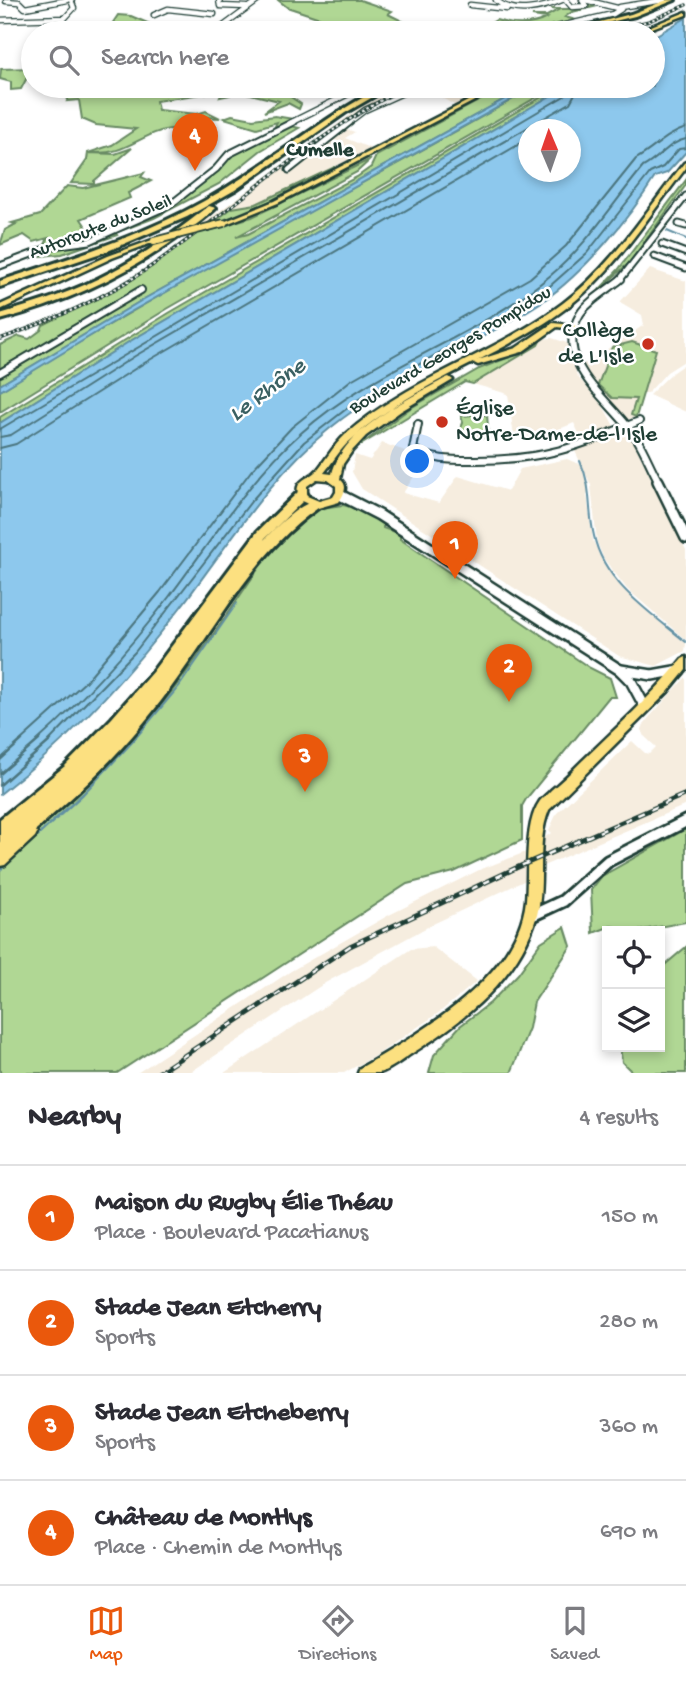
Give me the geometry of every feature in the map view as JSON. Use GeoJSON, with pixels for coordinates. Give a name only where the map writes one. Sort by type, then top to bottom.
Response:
{"type":"FeatureCollection","features":[{"type":"Feature","properties":{"kind":"highway"},"geometry":{"type":"LineString","coordinates":[[609,21],[672,0]]}},
{"type":"Feature","properties":{"kind":"highway"},"geometry":{"type":"LineString","coordinates":[[622,21],[681,0]]}},
{"type":"Feature","properties":{"kind":"highway","name":"Autoroute du Soleil"},"geometry":{"type":"LineString","coordinates":[[0,276],[112,241],[182,211],[225,186],[358,98]]}},
{"type":"Feature","properties":{"kind":"highway","name":"Autoroute du Soleil"},"geometry":{"type":"LineString","coordinates":[[0,284],[135,238],[189,213],[367,98]]}},
{"type":"Feature","properties":{"kind":"highway"},"geometry":{"type":"LineString","coordinates":[[0,317],[67,296],[113,277],[171,240],[228,195],[231,188]]}},
{"type":"Feature","properties":{"kind":"highway"},"geometry":{"type":"LineString","coordinates":[[0,829],[70,771],[117,723],[158,675],[261,535],[302,495]]}},
{"type":"Feature","properties":{"kind":"highway"},"geometry":{"type":"LineString","coordinates":[[0,846],[76,784],[160,693],[271,539],[290,520],[314,505]]}},
{"type":"Feature","properties":{"kind":"main road"},"geometry":{"type":"LineString","coordinates":[[665,21],[686,13]]}},
{"type":"Feature","properties":{"kind":"main road"},"geometry":{"type":"LineString","coordinates":[[3,307],[110,257],[154,241],[224,223],[276,202],[477,98]]}},
{"type":"Feature","properties":{"kind":"main road","name":"Boulevard Georges Pompidou"},"geometry":{"type":"LineString","coordinates":[[317,476],[340,444],[386,409],[534,325],[581,292],[604,269],[686,164]]}},
{"type":"Feature","properties":{"kind":"main road","name":"Boulevard Georges Pompidou"},"geometry":{"type":"LineString","coordinates":[[335,480],[340,459],[370,430],[561,315],[592,290],[613,269],[686,174]]}},
{"type":"Feature","properties":{"kind":"main road"},"geometry":{"type":"LineString","coordinates":[[478,363],[519,350],[556,325],[573,327]]}},
{"type":"Feature","properties":{"kind":"main road"},"geometry":{"type":"LineString","coordinates":[[317,476],[335,480],[341,487],[340,495],[330,504],[314,505],[302,495],[303,483],[317,476]]}},
{"type":"Feature","properties":{"kind":"main road"},"geometry":{"type":"LineString","coordinates":[[365,1073],[429,1032],[486,987],[517,948],[531,916],[536,883],[537,829],[544,806],[683,666]]}},
{"type":"Feature","properties":{"kind":"main road"},"geometry":{"type":"LineString","coordinates":[[0,860],[96,771],[160,693]]}},
{"type":"Feature","properties":{"kind":"street"},"geometry":{"type":"LineString","coordinates":[[0,20],[65,18],[74,8],[69,0],[25,8],[19,2],[6,1]]}},
{"type":"Feature","properties":{"kind":"street"},"geometry":{"type":"LineString","coordinates":[[168,9],[169,0]]}},
{"type":"Feature","properties":{"kind":"street"},"geometry":{"type":"LineString","coordinates":[[219,0],[221,7],[249,7]]}},
{"type":"Feature","properties":{"kind":"street"},"geometry":{"type":"LineString","coordinates":[[230,21],[259,0]]}},
{"type":"Feature","properties":{"kind":"street"},"geometry":{"type":"LineString","coordinates":[[496,0],[507,8]]}},
{"type":"Feature","properties":{"kind":"street"},"geometry":{"type":"LineString","coordinates":[[477,8],[507,8],[564,0],[572,3],[572,7],[578,8],[586,6],[583,0]]}},
{"type":"Feature","properties":{"kind":"street"},"geometry":{"type":"LineString","coordinates":[[583,0],[620,8],[664,0]]}},
{"type":"Feature","properties":{"kind":"street"},"geometry":{"type":"LineString","coordinates":[[470,5],[488,11],[488,14]]}},
{"type":"Feature","properties":{"kind":"street"},"geometry":{"type":"LineString","coordinates":[[36,6],[41,11]]}},
{"type":"Feature","properties":{"kind":"street"},"geometry":{"type":"LineString","coordinates":[[583,21],[613,14],[621,10],[620,8]]}},
{"type":"Feature","properties":{"kind":"street"},"geometry":{"type":"LineString","coordinates":[[154,15],[168,9],[214,14]]}},
{"type":"Feature","properties":{"kind":"street"},"geometry":{"type":"LineString","coordinates":[[0,267],[53,246],[90,241],[170,205],[216,169],[229,154],[340,98]]}},
{"type":"Feature","properties":{"kind":"street"},"geometry":{"type":"LineString","coordinates":[[289,170],[370,107],[391,98]]}},
{"type":"Feature","properties":{"kind":"street"},"geometry":{"type":"LineString","coordinates":[[686,195],[635,266],[585,308],[573,327],[574,351],[581,372],[592,388],[628,426],[686,538]]}},
{"type":"Feature","properties":{"kind":"street"},"geometry":{"type":"LineString","coordinates":[[679,224],[686,226]]}},
{"type":"Feature","properties":{"kind":"street"},"geometry":{"type":"LineString","coordinates":[[662,244],[686,253]]}},
{"type":"Feature","properties":{"kind":"street"},"geometry":{"type":"LineString","coordinates":[[654,256],[686,268]]}},
{"type":"Feature","properties":{"kind":"street"},"geometry":{"type":"LineString","coordinates":[[0,373],[141,290]]}},
{"type":"Feature","properties":{"kind":"street"},"geometry":{"type":"LineString","coordinates":[[418,424],[413,449],[433,459],[502,462],[567,451],[639,421]]}},
{"type":"Feature","properties":{"kind":"street"},"geometry":{"type":"LineString","coordinates":[[340,495],[379,515],[620,670],[634,685],[645,707]]}},
{"type":"Feature","properties":{"kind":"street"},"geometry":{"type":"LineString","coordinates":[[620,670],[652,675],[683,666]]}},
{"type":"Feature","properties":{"kind":"street"},"geometry":{"type":"LineString","coordinates":[[531,916],[562,905],[608,861],[686,821]]}},
{"type":"Feature","properties":{"kind":"shaded area"},"geometry":{"type":"Polygon","coordinates":[[[378,98],[387,98],[362,111],[285,168],[290,170],[342,128],[355,132],[345,138],[372,149],[256,204],[232,208],[211,224],[198,227],[361,107],[378,98]]]}},
{"type":"Feature","properties":{"kind":"shaded area"},"geometry":{"type":"Polygon","coordinates":[[[442,98],[471,98],[456,106],[442,98]]]}},
{"type":"Feature","properties":{"kind":"shaded area","name":"Collège de L'Isle"},"geometry":{"type":"Polygon","coordinates":[[[650,269],[686,281],[686,360],[667,372],[648,393],[644,393],[636,418],[627,419],[593,384],[583,365],[644,325],[642,315],[620,302],[650,269]]]}},
{"type":"Feature","properties":{"kind":"shaded area"},"geometry":{"type":"Polygon","coordinates":[[[552,338],[567,343],[577,376],[603,406],[614,426],[582,440],[574,423],[557,430],[568,441],[514,437],[508,394],[473,384],[538,345],[541,339],[552,338]]]}},
{"type":"Feature","properties":{"kind":"shaded area"},"geometry":{"type":"Polygon","coordinates":[[[686,363],[686,412],[649,395],[686,363]]]}},
{"type":"Feature","properties":{"kind":"shaded area"},"geometry":{"type":"Polygon","coordinates":[[[622,433],[632,439],[686,550],[686,640],[627,589],[604,559],[597,542],[591,485],[575,451],[612,434],[622,433]]]}},
{"type":"Feature","properties":{"kind":"shaded area"},"geometry":{"type":"Polygon","coordinates":[[[382,443],[411,453],[407,461],[421,466],[403,493],[439,503],[458,476],[508,491],[520,469],[567,459],[581,465],[589,485],[587,496],[593,541],[602,559],[625,590],[686,643],[685,651],[656,666],[619,656],[362,489],[352,472],[355,455],[370,460],[382,443]]]}},
{"type":"Feature","properties":{"kind":"shaded area"},"geometry":{"type":"Polygon","coordinates":[[[686,677],[686,805],[543,866],[543,838],[552,833],[549,830],[557,813],[632,741],[649,754],[656,747],[643,735],[642,729],[646,721],[686,677]]]}},
{"type":"Feature","properties":{"kind":"shaded area"},"geometry":{"type":"Polygon","coordinates":[[[526,852],[528,879],[433,924],[325,983],[189,1073],[137,1073],[291,971],[389,915],[479,870],[526,852]]]}},
{"type":"Feature","properties":{"kind":"shaded area"},"geometry":{"type":"Polygon","coordinates":[[[433,947],[477,981],[440,1012],[378,1054],[344,1073],[224,1073],[411,949],[433,947]]]}},
{"type":"Feature","properties":{"kind":"green space"},"geometry":{"type":"Polygon","coordinates":[[[278,0],[360,0],[392,11],[388,14],[402,21],[329,21],[287,7],[278,0]]]}},
{"type":"Feature","properties":{"kind":"green space"},"geometry":{"type":"Polygon","coordinates":[[[590,5],[594,7],[572,12],[565,17],[576,20],[572,21],[541,21],[547,18],[532,16],[547,16],[558,10],[551,9],[582,9],[590,5]]]}},
{"type":"Feature","properties":{"kind":"green space"},"geometry":{"type":"Polygon","coordinates":[[[118,15],[143,21],[114,21],[118,15]]]}},
{"type":"Feature","properties":{"kind":"green space"},"geometry":{"type":"Polygon","coordinates":[[[21,68],[21,89],[11,90],[11,82],[0,79],[1,69],[21,68]]]}},
{"type":"Feature","properties":{"kind":"green space"},"geometry":{"type":"Polygon","coordinates":[[[68,98],[176,98],[156,101],[158,110],[197,114],[206,111],[220,118],[202,117],[196,126],[201,128],[193,135],[171,129],[151,134],[113,151],[91,152],[112,145],[136,129],[96,125],[82,119],[79,100],[67,101],[68,98]]]}},
{"type":"Feature","properties":{"kind":"green space"},"geometry":{"type":"Polygon","coordinates":[[[267,98],[292,98],[301,104],[299,109],[288,103],[264,112],[279,101],[267,98]]]}},
{"type":"Feature","properties":{"kind":"green space"},"geometry":{"type":"Polygon","coordinates":[[[484,98],[506,98],[144,299],[0,385],[0,345],[19,336],[29,339],[41,330],[43,325],[132,280],[196,233],[252,217],[371,159],[357,172],[236,237],[248,234],[357,177],[371,167],[376,156],[484,98]]]}},
{"type":"Feature","properties":{"kind":"green space"},"geometry":{"type":"Polygon","coordinates":[[[515,98],[535,98],[167,309],[0,412],[0,391],[66,350],[199,273],[515,98]]]}},
{"type":"Feature","properties":{"kind":"green space"},"geometry":{"type":"Polygon","coordinates":[[[540,98],[547,98],[127,343],[0,423],[0,417],[169,313],[540,98]]]}},
{"type":"Feature","properties":{"kind":"green space"},"geometry":{"type":"Polygon","coordinates":[[[232,115],[253,119],[275,116],[293,119],[274,128],[277,122],[257,128],[224,118],[232,115]]]}},
{"type":"Feature","properties":{"kind":"green space"},"geometry":{"type":"Polygon","coordinates":[[[291,126],[299,128],[260,151],[219,184],[154,218],[115,233],[117,235],[62,254],[29,257],[56,247],[86,244],[170,207],[231,154],[291,126]]]}},
{"type":"Feature","properties":{"kind":"green space"},"geometry":{"type":"Polygon","coordinates":[[[132,148],[94,181],[94,184],[71,183],[87,160],[88,153],[115,154],[132,148]]]}},
{"type":"Feature","properties":{"kind":"green space"},"geometry":{"type":"Polygon","coordinates":[[[335,167],[255,209],[211,224],[232,208],[256,204],[335,167]]]}},
{"type":"Feature","properties":{"kind":"green space"},"geometry":{"type":"Polygon","coordinates":[[[144,173],[141,177],[151,181],[128,193],[130,198],[81,219],[93,237],[44,247],[48,238],[34,242],[24,235],[0,245],[5,230],[16,224],[12,223],[40,215],[67,186],[83,188],[144,173]]]}},
{"type":"Feature","properties":{"kind":"green space"},"geometry":{"type":"Polygon","coordinates":[[[686,180],[686,185],[629,263],[599,290],[618,270],[686,180]]]}},
{"type":"Feature","properties":{"kind":"green space"},"geometry":{"type":"Polygon","coordinates":[[[541,339],[538,345],[473,384],[465,382],[359,446],[409,409],[479,369],[520,353],[541,339]]]}},
{"type":"Feature","properties":{"kind":"green space"},"geometry":{"type":"Polygon","coordinates":[[[632,342],[656,350],[636,417],[631,415],[636,399],[612,398],[598,385],[612,347],[632,342]]]}},
{"type":"Feature","properties":{"kind":"green space"},"geometry":{"type":"Polygon","coordinates":[[[487,415],[489,438],[475,438],[474,432],[460,430],[463,423],[461,416],[487,415]]]}},
{"type":"Feature","properties":{"kind":"green space"},"geometry":{"type":"Polygon","coordinates":[[[343,505],[362,510],[383,523],[383,528],[400,534],[400,539],[590,668],[610,678],[616,697],[609,697],[526,799],[522,806],[522,840],[454,872],[407,884],[117,1073],[0,1073],[0,865],[93,778],[146,723],[208,642],[265,559],[269,548],[313,509],[343,505]]]}},
{"type":"Feature","properties":{"kind":"green space"},"geometry":{"type":"Polygon","coordinates":[[[686,829],[686,922],[664,926],[602,926],[602,930],[593,933],[591,890],[602,876],[686,829]]]}},
{"type":"Feature","properties":{"kind":"green space"},"geometry":{"type":"Polygon","coordinates":[[[565,927],[571,946],[534,1002],[529,1028],[511,1073],[429,1073],[434,1055],[460,1026],[490,1003],[518,974],[541,942],[565,927]]]}},
{"type":"Feature","properties":{"kind":"green space"},"geometry":{"type":"Polygon","coordinates":[[[686,947],[686,1073],[633,1073],[622,1062],[621,1052],[665,1052],[665,965],[686,947]]]}},
{"type":"Feature","properties":{"kind":"water","name":"Le Rhône"},"geometry":{"type":"Polygon","coordinates":[[[686,18],[686,152],[667,173],[655,177],[605,244],[543,301],[380,393],[307,448],[268,491],[180,608],[118,683],[50,752],[0,794],[0,423],[127,343],[547,98],[665,98],[665,30],[686,18]]]}},
{"type":"Feature","properties":{"kind":"water"},"geometry":{"type":"Polygon","coordinates":[[[506,98],[514,98],[125,315],[0,391],[0,385],[144,299],[506,98]]]}},
{"type":"Feature","properties":{"kind":"waterway"},"geometry":{"type":"LineString","coordinates":[[667,231],[686,239]]}},
{"type":"Feature","properties":{"kind":"waterway"},"geometry":{"type":"LineString","coordinates":[[580,461],[587,481],[592,526],[599,553],[618,583],[686,642]]}},
{"type":"Feature","properties":{"kind":"waterway"},"geometry":{"type":"LineString","coordinates":[[133,741],[180,685],[237,603]]}},
{"type":"Feature","properties":{"kind":"waterway"},"geometry":{"type":"LineString","coordinates":[[0,870],[83,794],[134,740]]}},
{"type":"Feature","properties":{"kind":"railway"},"geometry":{"type":"LineString","coordinates":[[649,21],[686,5]]}},
{"type":"Feature","properties":{"kind":"railway"},"geometry":{"type":"LineString","coordinates":[[0,339],[77,308],[132,279],[339,126],[386,98]]}},
{"type":"Feature","properties":{"kind":"railway"},"geometry":{"type":"LineString","coordinates":[[158,1073],[350,946],[516,868],[686,794]]}},
{"type":"Feature","properties":{"kind":"place","name":"Château de Montlys"},"geometry":{"type":"Point","coordinates":[195,171]}},
{"type":"Feature","properties":{"kind":"place","name":"Collège de L'Isle"},"geometry":{"type":"Point","coordinates":[648,344]}},
{"type":"Feature","properties":{"kind":"place","name":"Église Notre-Dame-de-l'Isle"},"geometry":{"type":"Point","coordinates":[442,422]}},
{"type":"Feature","properties":{"kind":"place","name":"Maison du Rugby Élie Théau"},"geometry":{"type":"Point","coordinates":[455,579]}},
{"type":"Feature","properties":{"kind":"place","name":"Stade Jean Etcherry"},"geometry":{"type":"Point","coordinates":[509,702]}},
{"type":"Feature","properties":{"kind":"place","name":"Stade Jean Etcheberry"},"geometry":{"type":"Point","coordinates":[305,792]}},
{"type":"Feature","properties":{"kind":"district","name":"Cumelle"},"geometry":{"type":"Point","coordinates":[320,151]}}]}
